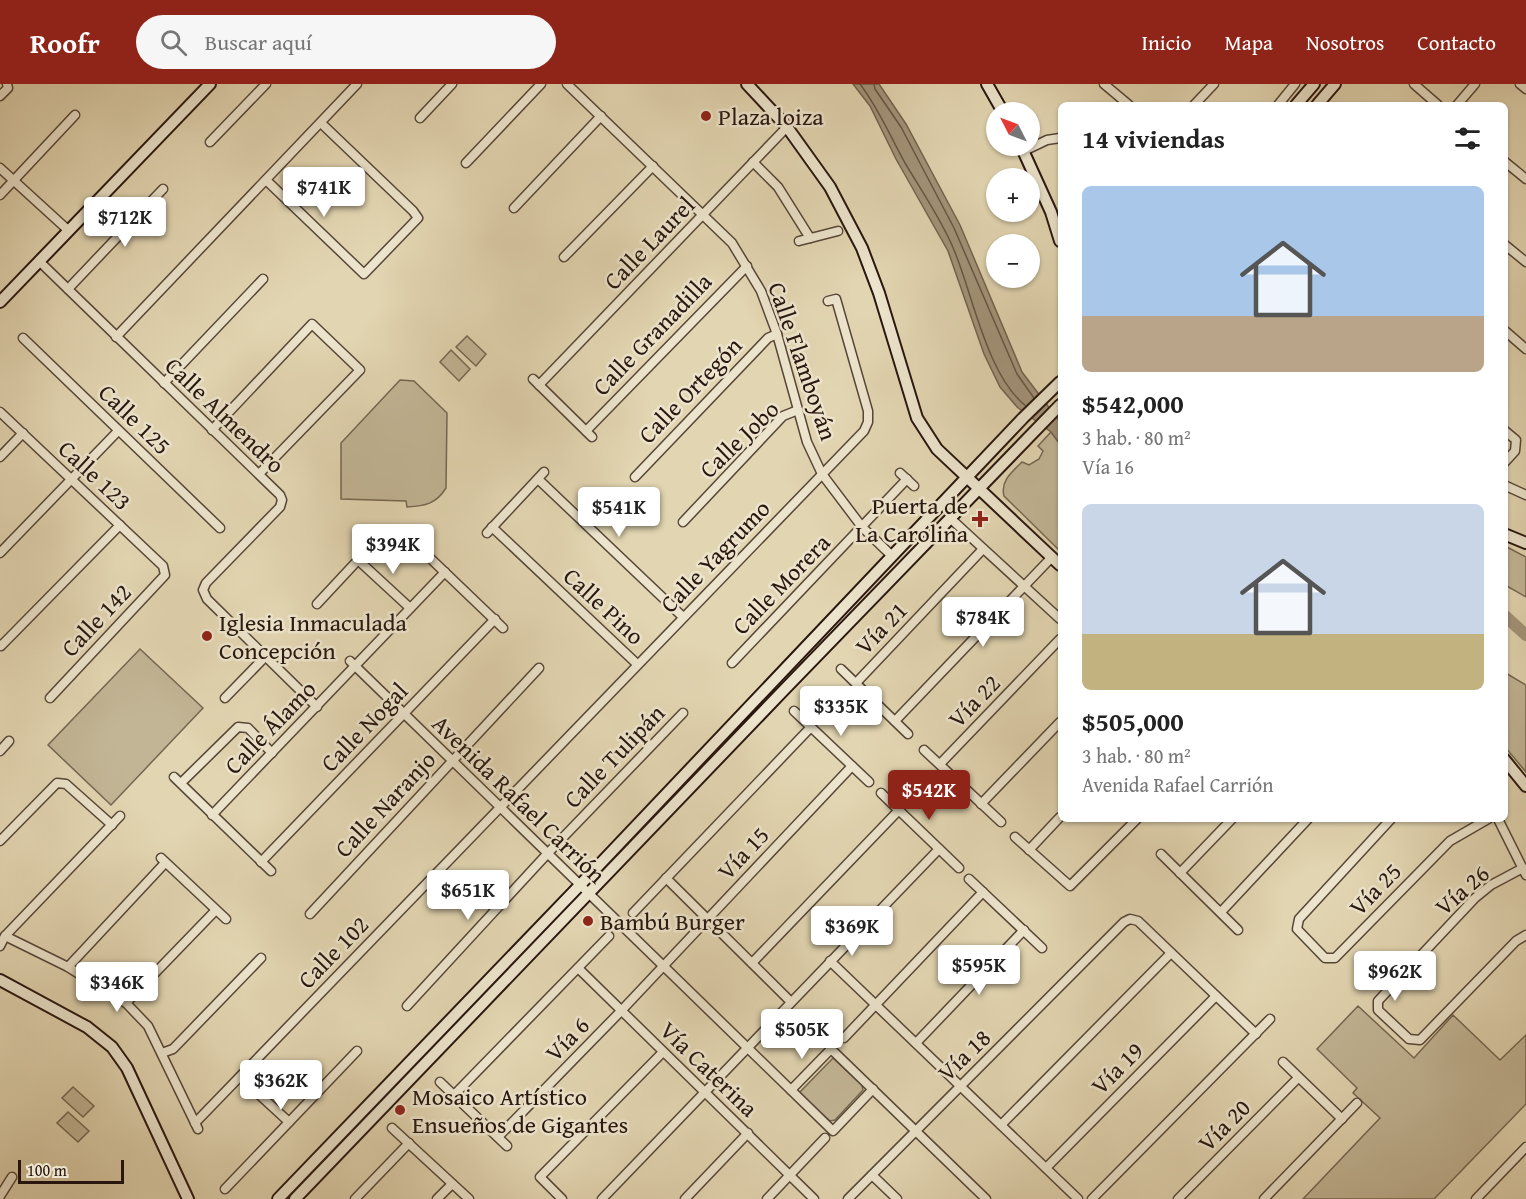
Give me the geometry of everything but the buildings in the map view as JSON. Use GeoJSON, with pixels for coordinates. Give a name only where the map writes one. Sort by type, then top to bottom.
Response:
{"type":"FeatureCollection","features":[{"type":"Feature","properties":{"kind":"main road"},"geometry":{"type":"LineString","coordinates":[[0,302],[210,84]]}},
{"type":"Feature","properties":{"kind":"main road"},"geometry":{"type":"LineString","coordinates":[[747,84],[787,127],[830,188],[862,248],[879,293],[916,418],[938,449],[1056,561]]}},
{"type":"Feature","properties":{"kind":"main road"},"geometry":{"type":"LineString","coordinates":[[987,84],[997,102]]}},
{"type":"Feature","properties":{"kind":"main road"},"geometry":{"type":"LineString","coordinates":[[1299,102],[1314,84]]}},
{"type":"Feature","properties":{"kind":"main road"},"geometry":{"type":"LineString","coordinates":[[1320,102],[1335,84]]}},
{"type":"Feature","properties":{"kind":"main road"},"geometry":{"type":"LineString","coordinates":[[1026,156],[1051,212],[1058,235]]}},
{"type":"Feature","properties":{"kind":"main road"},"geometry":{"type":"LineString","coordinates":[[278,1199],[1058,383]]}},
{"type":"Feature","properties":{"kind":"main road"},"geometry":{"type":"LineString","coordinates":[[295,1199],[950,518],[1056,412]]}},
{"type":"Feature","properties":{"kind":"main road"},"geometry":{"type":"LineString","coordinates":[[1508,536],[1526,543]]}},
{"type":"Feature","properties":{"kind":"main road"},"geometry":{"type":"LineString","coordinates":[[1508,764],[1526,786]]}},
{"type":"Feature","properties":{"kind":"main road"},"geometry":{"type":"LineString","coordinates":[[0,980],[87,1027],[112,1047],[127,1068],[188,1199]]}},
{"type":"Feature","properties":{"kind":"street"},"geometry":{"type":"LineString","coordinates":[[0,96],[8,88],[7,84]]}},
{"type":"Feature","properties":{"kind":"street"},"geometry":{"type":"LineString","coordinates":[[210,142],[266,84]]}},
{"type":"Feature","properties":{"kind":"street"},"geometry":{"type":"LineString","coordinates":[[116,336],[357,84]]}},
{"type":"Feature","properties":{"kind":"street"},"geometry":{"type":"LineString","coordinates":[[420,118],[452,84]]}},
{"type":"Feature","properties":{"kind":"street"},"geometry":{"type":"LineString","coordinates":[[466,163],[541,84]]}},
{"type":"Feature","properties":{"kind":"street","name":"Calle Flamboyán"},"geometry":{"type":"LineString","coordinates":[[567,84],[732,243],[760,291],[777,334],[807,442],[822,474],[862,527],[892,556]]}},
{"type":"Feature","properties":{"kind":"street"},"geometry":{"type":"LineString","coordinates":[[1104,84],[1125,102]]}},
{"type":"Feature","properties":{"kind":"street"},"geometry":{"type":"LineString","coordinates":[[1281,102],[1296,84]]}},
{"type":"Feature","properties":{"kind":"street"},"geometry":{"type":"LineString","coordinates":[[1414,84],[1435,102]]}},
{"type":"Feature","properties":{"kind":"street"},"geometry":{"type":"LineString","coordinates":[[1460,102],[1475,84]]}},
{"type":"Feature","properties":{"kind":"street"},"geometry":{"type":"LineString","coordinates":[[1520,84],[1526,89]]}},
{"type":"Feature","properties":{"kind":"street"},"geometry":{"type":"LineString","coordinates":[[1197,102],[1210,86]]}},
{"type":"Feature","properties":{"kind":"street"},"geometry":{"type":"LineString","coordinates":[[0,195],[75,115]]}},
{"type":"Feature","properties":{"kind":"street"},"geometry":{"type":"LineString","coordinates":[[514,208],[601,116]]}},
{"type":"Feature","properties":{"kind":"street"},"geometry":{"type":"LineString","coordinates":[[267,180],[364,274],[418,218],[321,123]]}},
{"type":"Feature","properties":{"kind":"street","name":"Calle Laurel"},"geometry":{"type":"LineString","coordinates":[[589,434],[536,382],[787,127]]}},
{"type":"Feature","properties":{"kind":"street"},"geometry":{"type":"LineString","coordinates":[[1040,142],[1058,138]]}},
{"type":"Feature","properties":{"kind":"street"},"geometry":{"type":"LineString","coordinates":[[753,162],[778,187],[810,238]]}},
{"type":"Feature","properties":{"kind":"street"},"geometry":{"type":"LineString","coordinates":[[1508,164],[1526,179]]}},
{"type":"Feature","properties":{"kind":"street"},"geometry":{"type":"LineString","coordinates":[[564,257],[652,166]]}},
{"type":"Feature","properties":{"kind":"street"},"geometry":{"type":"LineString","coordinates":[[0,168],[69,231]]}},
{"type":"Feature","properties":{"kind":"street"},"geometry":{"type":"LineString","coordinates":[[68,289],[163,189]]}},
{"type":"Feature","properties":{"kind":"street"},"geometry":{"type":"LineString","coordinates":[[799,241],[838,231]]}},
{"type":"Feature","properties":{"kind":"street"},"geometry":{"type":"LineString","coordinates":[[1508,247],[1526,262]]}},
{"type":"Feature","properties":{"kind":"street","name":"Calle Almendro"},"geometry":{"type":"LineString","coordinates":[[39,261],[280,495],[282,500],[280,507],[206,583],[204,590],[207,599],[317,707]]}},
{"type":"Feature","properties":{"kind":"street","name":"Calle Granadilla"},"geometry":{"type":"LineString","coordinates":[[589,434],[747,266]]}},
{"type":"Feature","properties":{"kind":"street"},"geometry":{"type":"LineString","coordinates":[[164,382],[263,279]]}},
{"type":"Feature","properties":{"kind":"street","name":"Calle Yagrumo"},"geometry":{"type":"LineString","coordinates":[[499,807],[864,431],[868,422],[867,411],[832,300]]}},
{"type":"Feature","properties":{"kind":"street"},"geometry":{"type":"LineString","coordinates":[[212,430],[312,324],[360,370],[259,474]]}},
{"type":"Feature","properties":{"kind":"street"},"geometry":{"type":"LineString","coordinates":[[1508,333],[1526,349]]}},
{"type":"Feature","properties":{"kind":"street","name":"Calle Ortegón"},"geometry":{"type":"LineString","coordinates":[[635,477],[768,338],[777,334]]}},
{"type":"Feature","properties":{"kind":"street","name":"Calle 125"},"geometry":{"type":"LineString","coordinates":[[23,338],[220,528]]}},
{"type":"Feature","properties":{"kind":"street","name":"Calle Jobo"},"geometry":{"type":"LineString","coordinates":[[683,522],[783,416],[798,410]]}},
{"type":"Feature","properties":{"kind":"street","name":"Calle 123"},"geometry":{"type":"LineString","coordinates":[[0,412],[163,566]]}},
{"type":"Feature","properties":{"kind":"street"},"geometry":{"type":"LineString","coordinates":[[0,553],[118,431]]}},
{"type":"Feature","properties":{"kind":"street"},"geometry":{"type":"LineString","coordinates":[[0,457],[23,433]]}},
{"type":"Feature","properties":{"kind":"street"},"geometry":{"type":"LineString","coordinates":[[1508,433],[1516,440],[1515,451],[1508,459]]}},
{"type":"Feature","properties":{"kind":"street"},"geometry":{"type":"LineString","coordinates":[[900,473],[915,486]]}},
{"type":"Feature","properties":{"kind":"street","name":"Calle Pino"},"geometry":{"type":"LineString","coordinates":[[637,664],[489,530],[541,475],[683,617]]}},
{"type":"Feature","properties":{"kind":"street","name":"Calle Morera"},"geometry":{"type":"LineString","coordinates":[[732,663],[907,479]]}},
{"type":"Feature","properties":{"kind":"street"},"geometry":{"type":"LineString","coordinates":[[1508,487],[1526,495]]}},
{"type":"Feature","properties":{"kind":"street"},"geometry":{"type":"LineString","coordinates":[[950,518],[1058,617]]}},
{"type":"Feature","properties":{"kind":"street"},"geometry":{"type":"LineString","coordinates":[[1,646],[120,525]]}},
{"type":"Feature","properties":{"kind":"street","name":"Vía 21"},"geometry":{"type":"LineString","coordinates":[[856,683],[983,549]]}},
{"type":"Feature","properties":{"kind":"street"},"geometry":{"type":"LineString","coordinates":[[431,559],[503,628]]}},
{"type":"Feature","properties":{"kind":"street"},"geometry":{"type":"LineString","coordinates":[[317,604],[358,560],[410,608]]}},
{"type":"Feature","properties":{"kind":"street"},"geometry":{"type":"LineString","coordinates":[[895,721],[1024,587],[1056,561]]}},
{"type":"Feature","properties":{"kind":"street","name":"Calle 142"},"geometry":{"type":"LineString","coordinates":[[50,698],[165,575],[163,566]]}},
{"type":"Feature","properties":{"kind":"street","name":"Calle Álamo"},"geometry":{"type":"LineString","coordinates":[[212,815],[317,707],[352,663],[445,572]]}},
{"type":"Feature","properties":{"kind":"street","name":"Calle Nogal"},"geometry":{"type":"LineString","coordinates":[[261,862],[495,619]]}},
{"type":"Feature","properties":{"kind":"street","name":"Vía 22"},"geometry":{"type":"LineString","coordinates":[[940,764],[1058,641]]}},
{"type":"Feature","properties":{"kind":"street"},"geometry":{"type":"LineString","coordinates":[[225,698],[266,656]]}},
{"type":"Feature","properties":{"kind":"street","name":"Avenida Rafael Carrión"},"geometry":{"type":"LineString","coordinates":[[352,663],[833,1131],[873,1089]]}},
{"type":"Feature","properties":{"kind":"street","name":"Calle Naranjo"},"geometry":{"type":"LineString","coordinates":[[310,914],[540,668]]}},
{"type":"Feature","properties":{"kind":"street","name":"Vía 21"},"geometry":{"type":"LineString","coordinates":[[840,669],[908,735]]}},
{"type":"Feature","properties":{"kind":"street"},"geometry":{"type":"LineString","coordinates":[[794,711],[869,782]]}},
{"type":"Feature","properties":{"kind":"street","name":"Calle Tulipán"},"geometry":{"type":"LineString","coordinates":[[407,1006],[548,853],[683,713]]}},
{"type":"Feature","properties":{"kind":"street"},"geometry":{"type":"LineString","coordinates":[[981,804],[1058,724]]}},
{"type":"Feature","properties":{"kind":"street"},"geometry":{"type":"LineString","coordinates":[[271,871],[178,780],[238,727],[248,728],[272,753]]}},
{"type":"Feature","properties":{"kind":"street","name":"Vía 15"},"geometry":{"type":"LineString","coordinates":[[633,913],[811,727]]}},
{"type":"Feature","properties":{"kind":"street"},"geometry":{"type":"LineString","coordinates":[[0,751],[9,741]]}},
{"type":"Feature","properties":{"kind":"street"},"geometry":{"type":"LineString","coordinates":[[924,750],[1000,822]]}},
{"type":"Feature","properties":{"kind":"street","name":"Vía 15"},"geometry":{"type":"LineString","coordinates":[[663,967],[852,766]]}},
{"type":"Feature","properties":{"kind":"street"},"geometry":{"type":"LineString","coordinates":[[0,841],[57,783],[66,784],[112,825]]}},
{"type":"Feature","properties":{"kind":"street"},"geometry":{"type":"LineString","coordinates":[[881,793],[959,868]]}},
{"type":"Feature","properties":{"kind":"street","name":"Calle 102"},"geometry":{"type":"LineString","coordinates":[[162,1053],[197,1126],[240,1077],[499,807]]}},
{"type":"Feature","properties":{"kind":"street"},"geometry":{"type":"LineString","coordinates":[[752,963],[899,810]]}},
{"type":"Feature","properties":{"kind":"street"},"geometry":{"type":"LineString","coordinates":[[0,946],[6,936],[120,816]]}},
{"type":"Feature","properties":{"kind":"street"},"geometry":{"type":"LineString","coordinates":[[1029,850],[1058,819]]}},
{"type":"Feature","properties":{"kind":"street"},"geometry":{"type":"LineString","coordinates":[[1015,837],[1070,886],[1134,822]]}},
{"type":"Feature","properties":{"kind":"street"},"geometry":{"type":"LineString","coordinates":[[1180,873],[1229,822]]}},
{"type":"Feature","properties":{"kind":"street"},"geometry":{"type":"LineString","coordinates":[[1221,912],[1305,822]]}},
{"type":"Feature","properties":{"kind":"street","name":"Vía 25"},"geometry":{"type":"LineString","coordinates":[[1388,822],[1299,919],[1297,929],[1325,958],[1335,958],[1450,841],[1483,822]]}},
{"type":"Feature","properties":{"kind":"street"},"geometry":{"type":"LineString","coordinates":[[1500,822],[1524,871]]}},
{"type":"Feature","properties":{"kind":"street"},"geometry":{"type":"LineString","coordinates":[[602,1199],[939,849]]}},
{"type":"Feature","properties":{"kind":"street"},"geometry":{"type":"LineString","coordinates":[[1161,854],[1238,930]]}},
{"type":"Feature","properties":{"kind":"street"},"geometry":{"type":"LineString","coordinates":[[68,967],[163,861],[226,919]]}},
{"type":"Feature","properties":{"kind":"street","name":"Vía 26"},"geometry":{"type":"LineString","coordinates":[[1524,871],[1491,885],[1474,898],[1378,1001],[1378,1010],[1409,1039],[1420,1040],[1516,941],[1526,935]]}},
{"type":"Feature","properties":{"kind":"street"},"geometry":{"type":"LineString","coordinates":[[666,878],[791,1002]]}},
{"type":"Feature","properties":{"kind":"street"},"geometry":{"type":"LineString","coordinates":[[969,879],[1042,948]]}},
{"type":"Feature","properties":{"kind":"street"},"geometry":{"type":"LineString","coordinates":[[844,1038],[983,892]]}},
{"type":"Feature","properties":{"kind":"street"},"geometry":{"type":"LineString","coordinates":[[126,1003],[215,911]]}},
{"type":"Feature","properties":{"kind":"street","name":"Vía 18"},"geometry":{"type":"LineString","coordinates":[[848,1199],[915,1130],[1073,976],[1124,922],[1130,919],[1138,921],[1216,996]]}},
{"type":"Feature","properties":{"kind":"street"},"geometry":{"type":"LineString","coordinates":[[916,1043],[1024,930]]}},
{"type":"Feature","properties":{"kind":"street"},"geometry":{"type":"LineString","coordinates":[[6,936],[68,967],[126,1003],[148,1026],[162,1053],[173,1049],[261,958]]}},
{"type":"Feature","properties":{"kind":"street","name":"Vía 6"},"geometry":{"type":"LineString","coordinates":[[454,1095],[609,936]]}},
{"type":"Feature","properties":{"kind":"street"},"geometry":{"type":"LineString","coordinates":[[1001,1125],[1171,953]]}},
{"type":"Feature","properties":{"kind":"street"},"geometry":{"type":"LineString","coordinates":[[830,961],[1077,1199]]}},
{"type":"Feature","properties":{"kind":"street","name":"Vía 6"},"geometry":{"type":"LineString","coordinates":[[498,1137],[663,967]]}},
{"type":"Feature","properties":{"kind":"street","name":"Vía Caterina"},"geometry":{"type":"LineString","coordinates":[[578,968],[814,1199]]}},
{"type":"Feature","properties":{"kind":"street"},"geometry":{"type":"LineString","coordinates":[[1216,996],[1256,1034]]}},
{"type":"Feature","properties":{"kind":"street","name":"Vía 19"},"geometry":{"type":"LineString","coordinates":[[1046,1168],[1216,996]]}},
{"type":"Feature","properties":{"kind":"street"},"geometry":{"type":"LineString","coordinates":[[1092,1199],[1270,1019]]}},
{"type":"Feature","properties":{"kind":"street"},"geometry":{"type":"LineString","coordinates":[[790,1090],[831,1048],[986,1199]]}},
{"type":"Feature","properties":{"kind":"street"},"geometry":{"type":"LineString","coordinates":[[225,1189],[357,1051]]}},
{"type":"Feature","properties":{"kind":"street"},"geometry":{"type":"LineString","coordinates":[[562,1199],[540,1178],[663,1052]]}},
{"type":"Feature","properties":{"kind":"street"},"geometry":{"type":"LineString","coordinates":[[1283,1062],[1342,1119]]}},
{"type":"Feature","properties":{"kind":"street"},"geometry":{"type":"LineString","coordinates":[[240,1077],[289,1122]]}},
{"type":"Feature","properties":{"kind":"street","name":"Vía 20"},"geometry":{"type":"LineString","coordinates":[[1178,1199],[1298,1078]]}},
{"type":"Feature","properties":{"kind":"street"},"geometry":{"type":"LineString","coordinates":[[440,1082],[507,1146]]}},
{"type":"Feature","properties":{"kind":"street"},"geometry":{"type":"LineString","coordinates":[[1264,1199],[1356,1103]]}},
{"type":"Feature","properties":{"kind":"street"},"geometry":{"type":"LineString","coordinates":[[392,1128],[469,1199]]}},
{"type":"Feature","properties":{"kind":"street"},"geometry":{"type":"LineString","coordinates":[[685,1199],[748,1133]]}},
{"type":"Feature","properties":{"kind":"street"},"geometry":{"type":"LineString","coordinates":[[767,1199],[825,1138]]}},
{"type":"Feature","properties":{"kind":"street"},"geometry":{"type":"LineString","coordinates":[[355,1199],[409,1143]]}},
{"type":"Feature","properties":{"kind":"street"},"geometry":{"type":"LineString","coordinates":[[1476,1199],[1526,1147]]}},
{"type":"Feature","properties":{"kind":"street"},"geometry":{"type":"LineString","coordinates":[[872,1175],[897,1199]]}},
{"type":"Feature","properties":{"kind":"street"},"geometry":{"type":"LineString","coordinates":[[0,1196],[12,1177]]}},
{"type":"Feature","properties":{"kind":"street"},"geometry":{"type":"LineString","coordinates":[[437,1199],[452,1184]]}},
{"type":"Feature","properties":{"kind":"shaded area"},"geometry":{"type":"Polygon","coordinates":[[[467,336],[486,354],[476,366],[456,347],[467,336]]]}},
{"type":"Feature","properties":{"kind":"shaded area"},"geometry":{"type":"Polygon","coordinates":[[[451,350],[470,369],[459,381],[440,362],[451,350]]]}},
{"type":"Feature","properties":{"kind":"shaded area"},"geometry":{"type":"Polygon","coordinates":[[[400,380],[414,381],[447,413],[446,488],[434,501],[413,507],[407,507],[406,501],[341,499],[341,443],[400,380]]]}},
{"type":"Feature","properties":{"kind":"shaded area"},"geometry":{"type":"Polygon","coordinates":[[[1051,432],[1058,441],[1058,549],[1004,496],[1003,491],[1005,481],[1022,462],[1029,465],[1039,459],[1043,451],[1038,446],[1051,432]]]}},
{"type":"Feature","properties":{"kind":"shaded area"},"geometry":{"type":"Polygon","coordinates":[[[1508,548],[1526,557],[1526,597],[1508,587],[1508,548]]]}},
{"type":"Feature","properties":{"kind":"shaded area"},"geometry":{"type":"Polygon","coordinates":[[[140,649],[203,708],[111,805],[48,745],[140,649]]]}},
{"type":"Feature","properties":{"kind":"shaded area"},"geometry":{"type":"Polygon","coordinates":[[[1508,674],[1526,685],[1526,772],[1508,751],[1508,674]]]}},
{"type":"Feature","properties":{"kind":"shaded area"},"geometry":{"type":"Polygon","coordinates":[[[1358,1006],[1414,1058],[1453,1015],[1500,1060],[1526,1035],[1526,1104],[1434,1199],[1303,1199],[1380,1118],[1353,1093],[1357,1088],[1317,1049],[1358,1006]]]}},
{"type":"Feature","properties":{"kind":"shaded area"},"geometry":{"type":"Polygon","coordinates":[[[833,1058],[862,1085],[863,1090],[835,1120],[830,1121],[800,1092],[833,1058]]]}},
{"type":"Feature","properties":{"kind":"shaded area"},"geometry":{"type":"Polygon","coordinates":[[[73,1087],[94,1106],[83,1117],[62,1098],[73,1087]]]}},
{"type":"Feature","properties":{"kind":"shaded area"},"geometry":{"type":"Polygon","coordinates":[[[68,1112],[89,1131],[78,1142],[57,1123],[68,1112]]]}},
{"type":"Feature","properties":{"kind":"water"},"geometry":{"type":"Polygon","coordinates":[[[853,84],[879,84],[906,124],[960,225],[1022,372],[1058,419],[1058,441],[1051,432],[1017,407],[1000,387],[984,354],[948,251],[896,159],[870,106],[853,84]]]}},
{"type":"Feature","properties":{"kind":"waterway"},"geometry":{"type":"LineString","coordinates":[[1508,619],[1526,635]]}},
{"type":"Feature","properties":{"kind":"place","name":"Plaza loiza"},"geometry":{"type":"Point","coordinates":[706,116]}},
{"type":"Feature","properties":{"kind":"place","name":"Puerta de La Carolina"},"geometry":{"type":"Point","coordinates":[980,519]}},
{"type":"Feature","properties":{"kind":"place","name":"Iglesia Inmaculada Concepción"},"geometry":{"type":"Point","coordinates":[207,636]}},
{"type":"Feature","properties":{"kind":"place","name":"Bambú Burger"},"geometry":{"type":"Point","coordinates":[588,921]}},
{"type":"Feature","properties":{"kind":"place","name":"Mosaico Artístico Ensueños de Gigantes"},"geometry":{"type":"Point","coordinates":[400,1110]}}]}
